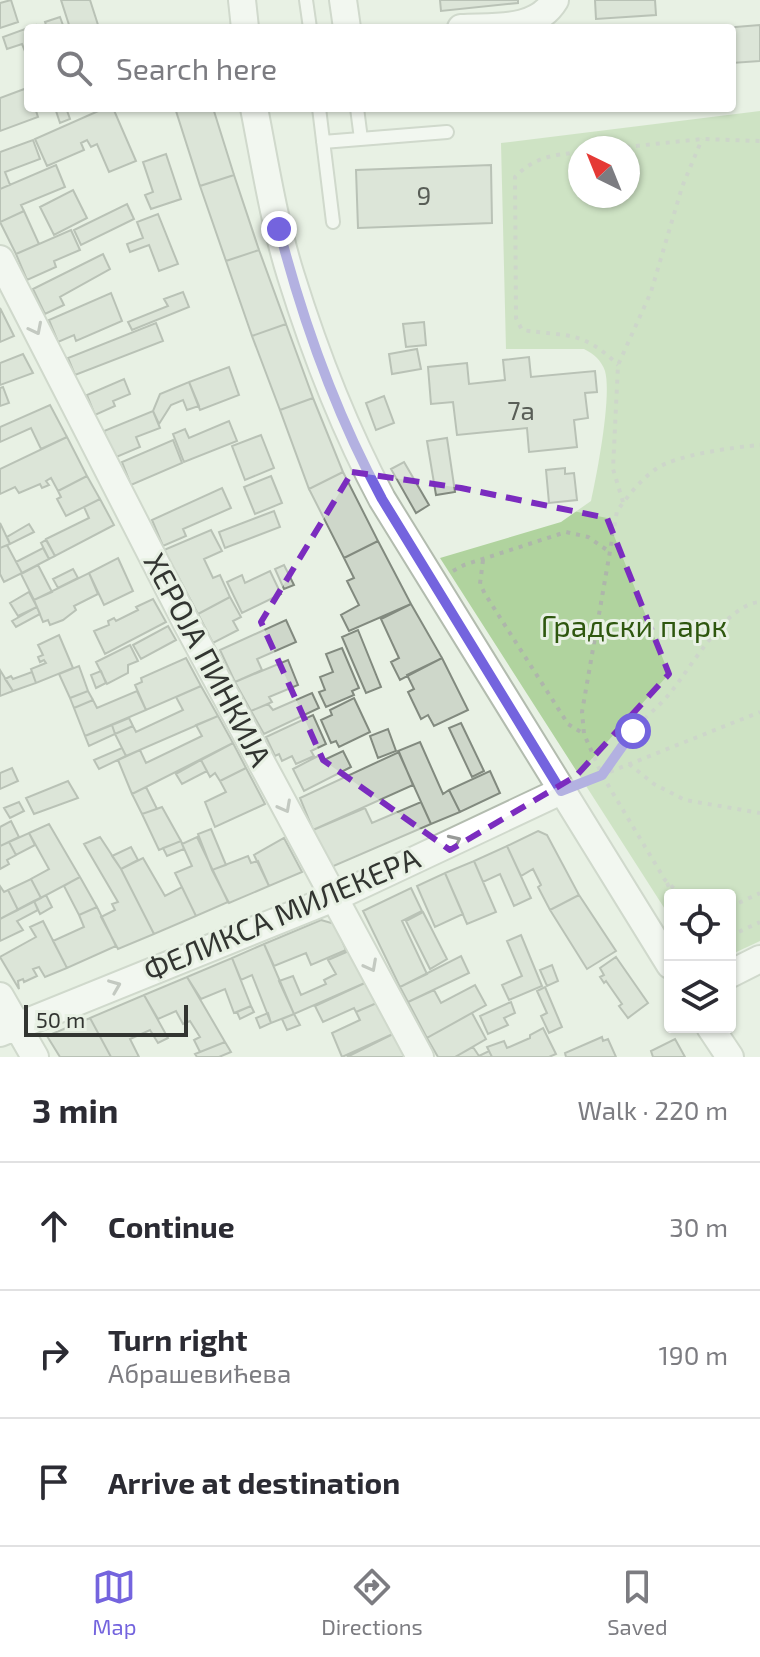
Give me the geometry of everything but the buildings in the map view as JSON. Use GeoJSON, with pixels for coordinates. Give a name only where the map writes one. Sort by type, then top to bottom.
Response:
{"type":"FeatureCollection","features":[{"type":"Feature","properties":{"kind":"street"},"geometry":{"type":"LineString","coordinates":[[242,0],[245,24]]}},
{"type":"Feature","properties":{"kind":"street"},"geometry":{"type":"LineString","coordinates":[[343,0],[346,24]]}},
{"type":"Feature","properties":{"kind":"street"},"geometry":{"type":"LineString","coordinates":[[523,24],[537,19],[555,0]]}},
{"type":"Feature","properties":{"kind":"street"},"geometry":{"type":"LineString","coordinates":[[255,112],[291,275],[339,412],[382,499],[667,961]]}},
{"type":"Feature","properties":{"kind":"street","name":"ХЕРОЈА ПИНКИЈА"},"geometry":{"type":"LineString","coordinates":[[0,259],[187,624],[420,1057]]}},
{"type":"Feature","properties":{"kind":"street","name":"ФЕЛИКСА МИЛЕКЕРА"},"geometry":{"type":"LineString","coordinates":[[8,1029],[334,898],[561,791]]}},
{"type":"Feature","properties":{"kind":"street"},"geometry":{"type":"LineString","coordinates":[[736,971],[760,959]]}},
{"type":"Feature","properties":{"kind":"street"},"geometry":{"type":"LineString","coordinates":[[0,996],[8,1029],[35,1057]]}},
{"type":"Feature","properties":{"kind":"street"},"geometry":{"type":"LineString","coordinates":[[714,1033],[730,1057]]}},
{"type":"Feature","properties":{"kind":"lane"},"geometry":{"type":"LineString","coordinates":[[306,0],[309,24]]}},
{"type":"Feature","properties":{"kind":"lane"},"geometry":{"type":"LineString","coordinates":[[319,112],[333,222]]}},
{"type":"Feature","properties":{"kind":"lane"},"geometry":{"type":"LineString","coordinates":[[358,112],[361,139]]}},
{"type":"Feature","properties":{"kind":"lane"},"geometry":{"type":"LineString","coordinates":[[323,142],[447,132]]}},
{"type":"Feature","properties":{"kind":"path"},"geometry":{"type":"LineString","coordinates":[[623,502],[613,469],[618,365],[651,292],[682,187],[702,139]]}},
{"type":"Feature","properties":{"kind":"path"},"geometry":{"type":"LineString","coordinates":[[640,145],[702,139],[760,141]]}},
{"type":"Feature","properties":{"kind":"path"},"geometry":{"type":"LineString","coordinates":[[568,153],[546,156],[526,165],[515,177],[516,318],[522,330],[581,337],[597,344],[618,365]]}},
{"type":"Feature","properties":{"kind":"path"},"geometry":{"type":"LineString","coordinates":[[670,889],[602,775],[584,734],[582,712],[617,511],[657,468],[672,461],[760,445]]}},
{"type":"Feature","properties":{"kind":"path"},"geometry":{"type":"LineString","coordinates":[[433,582],[464,565],[566,532],[588,537],[610,552]]}},
{"type":"Feature","properties":{"kind":"path"},"geometry":{"type":"LineString","coordinates":[[483,560],[480,584],[485,594],[568,724],[584,734]]}},
{"type":"Feature","properties":{"kind":"path"},"geometry":{"type":"LineString","coordinates":[[602,775],[633,731],[669,694],[734,614],[749,603],[760,602]]}},
{"type":"Feature","properties":{"kind":"path"},"geometry":{"type":"LineString","coordinates":[[561,791],[760,712]]}},
{"type":"Feature","properties":{"kind":"path"},"geometry":{"type":"LineString","coordinates":[[629,764],[654,784],[685,800],[760,813]]}},
{"type":"Feature","properties":{"kind":"path"},"geometry":{"type":"LineString","coordinates":[[665,880],[675,889]]}},
{"type":"Feature","properties":{"kind":"path"},"geometry":{"type":"LineString","coordinates":[[736,904],[760,893]]}},
{"type":"Feature","properties":{"kind":"path"},"geometry":{"type":"LineString","coordinates":[[736,933],[760,922]]}},
{"type":"Feature","properties":{"kind":"highlighted area"},"geometry":{"type":"Polygon","coordinates":[[[352,472],[461,488],[607,518],[669,674],[576,776],[450,850],[323,760],[261,622],[352,472]]]}},
{"type":"Feature","properties":{"kind":"green space","name":"Градски парк"},"geometry":{"type":"Polygon","coordinates":[[[760,111],[760,941],[736,952],[736,889],[664,889],[664,908],[440,558],[561,522],[591,501],[607,398],[603,367],[594,355],[584,349],[506,349],[501,143],[760,111]]]}},
{"type":"Feature","properties":{"kind":"route"},"geometry":{"type":"LineString","coordinates":[[279,229],[307,322],[339,412],[359,456],[382,499],[561,791],[602,775],[633,731]]}}]}
